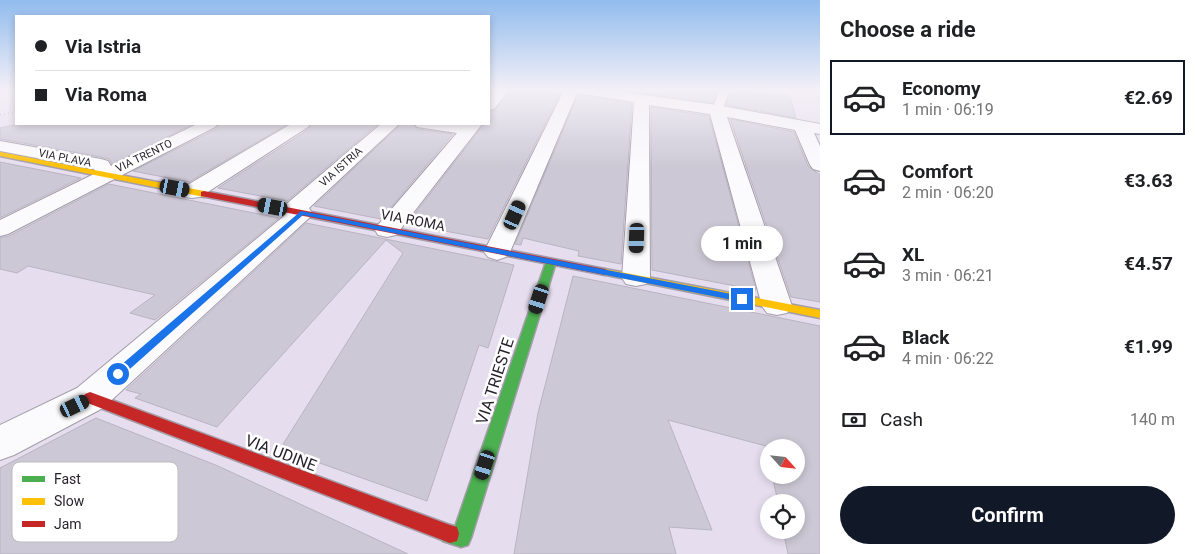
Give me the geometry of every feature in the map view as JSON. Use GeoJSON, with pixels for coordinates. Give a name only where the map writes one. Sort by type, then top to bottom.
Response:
{"type":"FeatureCollection","features":[{"type":"Feature","properties":{"kind":"main road","name":"VIA ROMA"},"geometry":{"type":"LineString","coordinates":[[0,154],[820,314]]}},
{"type":"Feature","properties":{"kind":"main road","name":"VIA TRIESTE"},"geometry":{"type":"LineString","coordinates":[[461,546],[551,262]]}},
{"type":"Feature","properties":{"kind":"main road","name":"VIA UDINE"},"geometry":{"type":"LineString","coordinates":[[90,398],[461,546]]}},
{"type":"Feature","properties":{"kind":"street"},"geometry":{"type":"LineString","coordinates":[[497,252],[559,116]]}},
{"type":"Feature","properties":{"kind":"street"},"geometry":{"type":"LineString","coordinates":[[636,278],[650,116]]}},
{"type":"Feature","properties":{"kind":"street"},"geometry":{"type":"LineString","coordinates":[[719,116],[777,306]]}},
{"type":"Feature","properties":{"kind":"street"},"geometry":{"type":"LineString","coordinates":[[748,116],[820,129]]}},
{"type":"Feature","properties":{"kind":"street","name":"VIA TRENTO"},"geometry":{"type":"LineString","coordinates":[[107,174],[207,125]]}},
{"type":"Feature","properties":{"kind":"street"},"geometry":{"type":"LineString","coordinates":[[192,192],[300,125]]}},
{"type":"Feature","properties":{"kind":"street","name":"VIA ISTRIA"},"geometry":{"type":"LineString","coordinates":[[0,443],[90,398],[297,212],[390,125]]}},
{"type":"Feature","properties":{"kind":"street"},"geometry":{"type":"LineString","coordinates":[[439,125],[472,127]]}},
{"type":"Feature","properties":{"kind":"street"},"geometry":{"type":"LineString","coordinates":[[802,126],[820,165]]}},
{"type":"Feature","properties":{"kind":"street"},"geometry":{"type":"LineString","coordinates":[[387,230],[472,127]]}},
{"type":"Feature","properties":{"kind":"street","name":"VIA PLAVA"},"geometry":{"type":"LineString","coordinates":[[0,146],[101,165],[107,174],[72,178],[0,164]]}},
{"type":"Feature","properties":{"kind":"street"},"geometry":{"type":"LineString","coordinates":[[0,229],[107,174]]}},
{"type":"Feature","properties":{"kind":"building"},"geometry":{"type":"Polygon","coordinates":[[[490,116],[549,116],[488,239],[407,224],[483,125],[490,125],[490,116]]]}},
{"type":"Feature","properties":{"kind":"building"},"geometry":{"type":"Polygon","coordinates":[[[569,116],[631,116],[621,264],[578,256],[579,251],[523,238],[521,245],[515,244],[569,116]]]}},
{"type":"Feature","properties":{"kind":"building"},"geometry":{"type":"Polygon","coordinates":[[[651,116],[709,116],[756,290],[652,270],[651,116]]]}},
{"type":"Feature","properties":{"kind":"building"},"geometry":{"type":"Polygon","coordinates":[[[730,119],[794,132],[808,166],[820,175],[820,302],[791,297],[730,119]]]}},
{"type":"Feature","properties":{"kind":"building"},"geometry":{"type":"Polygon","coordinates":[[[15,125],[191,125],[112,164],[109,159],[101,157],[0,139],[0,128],[15,125]]]}},
{"type":"Feature","properties":{"kind":"building"},"geometry":{"type":"Polygon","coordinates":[[[218,125],[286,125],[189,182],[133,171],[216,129],[218,125]]]}},
{"type":"Feature","properties":{"kind":"building"},"geometry":{"type":"Polygon","coordinates":[[[311,125],[377,125],[287,201],[218,188],[309,129],[311,125]]]}},
{"type":"Feature","properties":{"kind":"building"},"geometry":{"type":"Polygon","coordinates":[[[400,125],[414,125],[417,129],[453,134],[381,219],[314,206],[400,125]]]}},
{"type":"Feature","properties":{"kind":"building"},"geometry":{"type":"Polygon","coordinates":[[[0,162],[81,178],[0,218],[0,162]]]}},
{"type":"Feature","properties":{"kind":"building"},"geometry":{"type":"Polygon","coordinates":[[[109,184],[279,218],[155,320],[130,313],[155,295],[28,266],[17,273],[0,269],[0,238],[9,236],[109,184]]]}},
{"type":"Feature","properties":{"kind":"building"},"geometry":{"type":"Polygon","coordinates":[[[306,223],[514,265],[488,348],[479,345],[427,501],[280,449],[403,253],[386,240],[217,427],[135,398],[141,394],[126,390],[306,223]]]}},
{"type":"Feature","properties":{"kind":"building"},"geometry":{"type":"Polygon","coordinates":[[[573,276],[820,326],[820,554],[788,554],[785,539],[805,539],[805,494],[776,494],[774,484],[805,484],[805,439],[760,439],[760,444],[668,420],[712,530],[669,527],[676,554],[514,554],[538,413],[573,276]]]}},
{"type":"Feature","properties":{"kind":"building"},"geometry":{"type":"Polygon","coordinates":[[[96,418],[218,466],[408,554],[0,554],[0,468],[96,418]]]}},
{"type":"Feature","properties":{"kind":"traffic: fast"},"geometry":{"type":"LineString","coordinates":[[450,534],[461,538],[551,262]]}},
{"type":"Feature","properties":{"kind":"traffic: slow"},"geometry":{"type":"LineString","coordinates":[[0,154],[204,194]]}},
{"type":"Feature","properties":{"kind":"traffic: slow"},"geometry":{"type":"LineString","coordinates":[[605,272],[820,314]]}},
{"type":"Feature","properties":{"kind":"traffic: jam"},"geometry":{"type":"LineString","coordinates":[[204,194],[605,272]]}},
{"type":"Feature","properties":{"kind":"traffic: jam"},"geometry":{"type":"LineString","coordinates":[[90,398],[450,534]]}},
{"type":"Feature","properties":{"kind":"route"},"geometry":{"type":"LineString","coordinates":[[118,374],[301,213],[742,299]]}}]}
